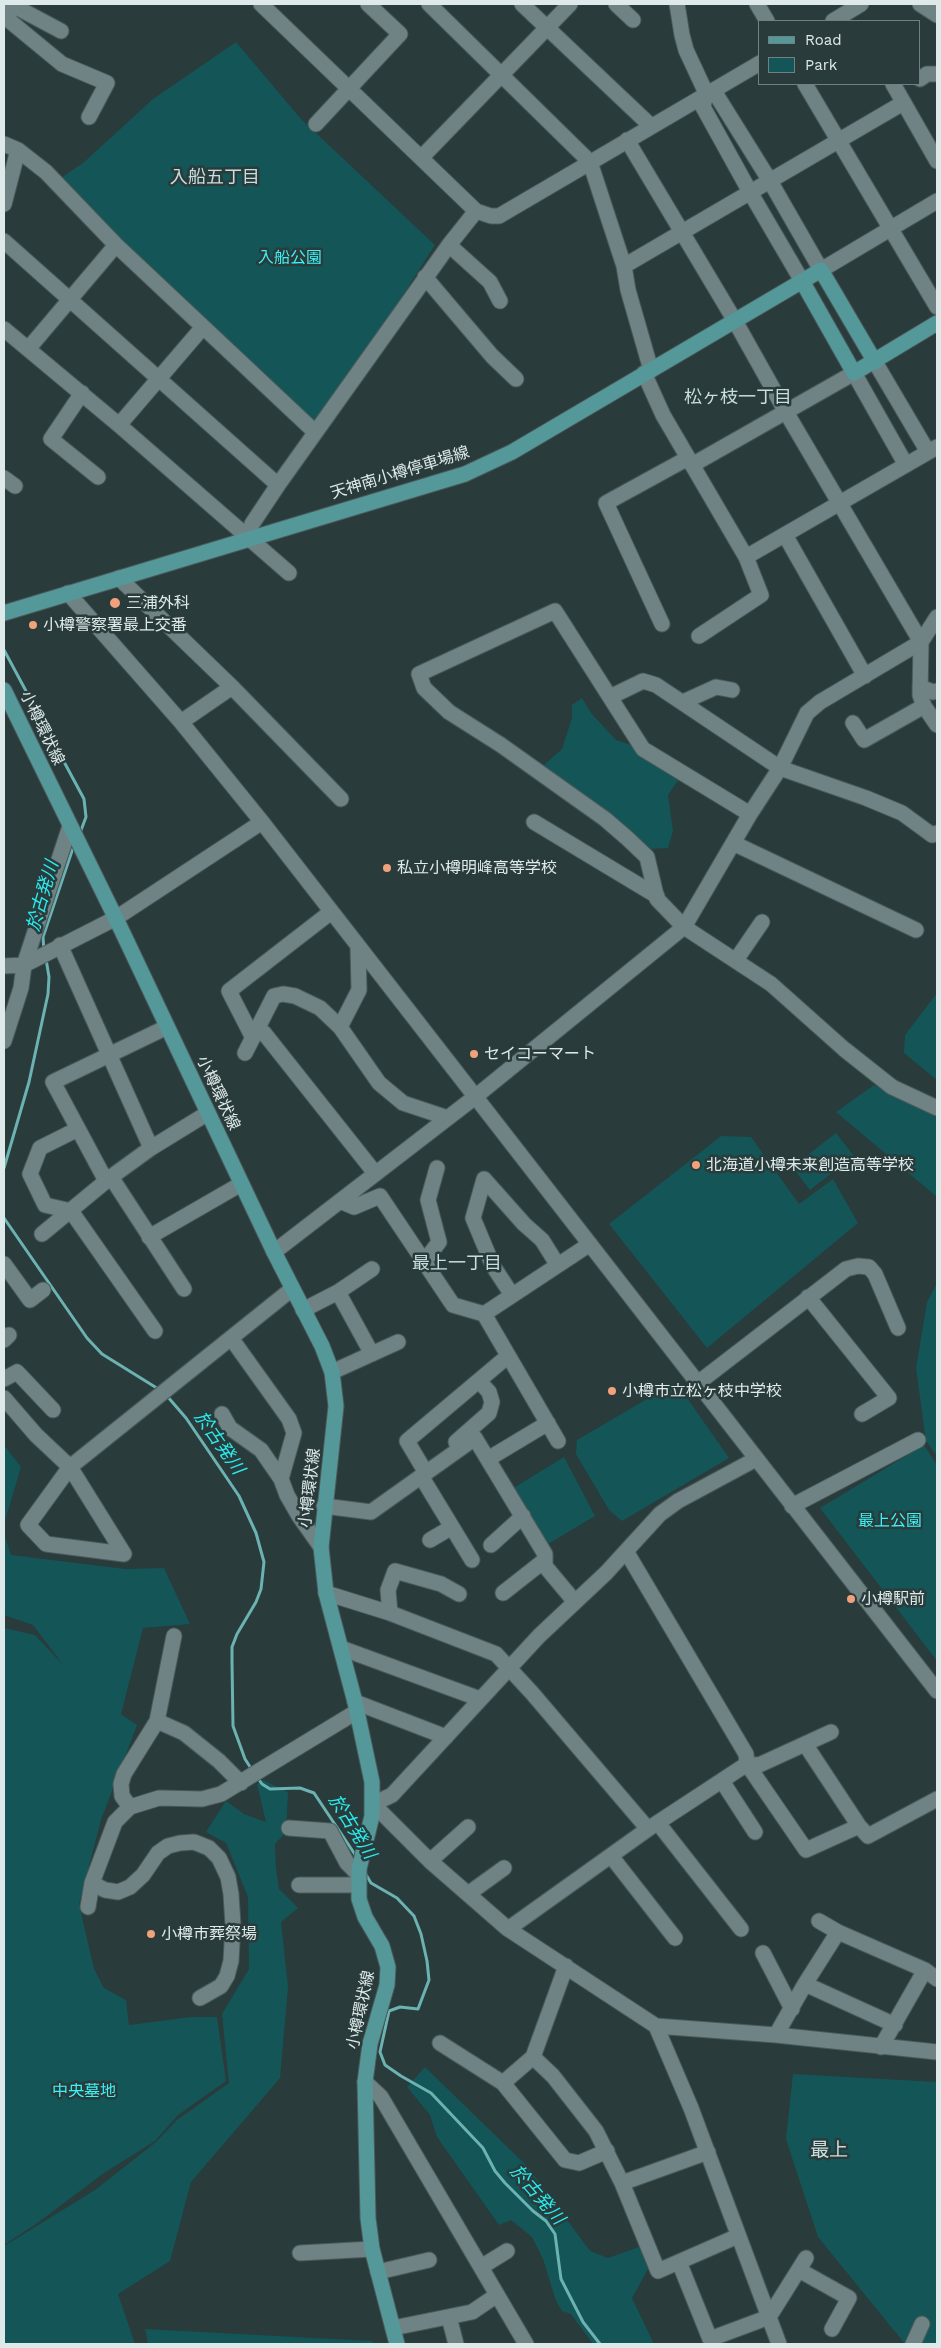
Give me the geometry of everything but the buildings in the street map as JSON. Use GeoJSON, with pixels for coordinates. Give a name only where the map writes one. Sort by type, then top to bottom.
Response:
{"type":"FeatureCollection","features":[{"type":"Feature","properties":{"kind":"main road","name":"天神南小樽停車場線"},"geometry":{"type":"LineString","coordinates":[[4,613],[465,474],[512,452],[821,270]]}},
{"type":"Feature","properties":{"kind":"main road"},"geometry":{"type":"LineString","coordinates":[[821,270],[875,362]]}},
{"type":"Feature","properties":{"kind":"main road"},"geometry":{"type":"LineString","coordinates":[[802,281],[854,373],[937,323]]}},
{"type":"Feature","properties":{"kind":"main road","name":"小樽環状線"},"geometry":{"type":"LineString","coordinates":[[4,690],[116,918],[332,1372],[336,1406],[321,1547],[326,1593],[341,1648],[372,1782],[373,1804],[358,1876],[359,1899],[364,1917],[382,1946],[388,1967],[387,1985],[370,2044],[365,2082],[367,2193],[372,2249],[397,2344]]}},
{"type":"Feature","properties":{"kind":"street"},"geometry":{"type":"LineString","coordinates":[[261,4],[476,212],[484,215],[498,216],[758,63]]}},
{"type":"Feature","properties":{"kind":"street"},"geometry":{"type":"LineString","coordinates":[[316,124],[400,34],[368,4]]}},
{"type":"Feature","properties":{"kind":"street"},"geometry":{"type":"LineString","coordinates":[[429,4],[590,162],[624,266],[648,372],[663,415],[746,557],[761,595],[699,636]]}},
{"type":"Feature","properties":{"kind":"street"},"geometry":{"type":"LineString","coordinates":[[522,4],[651,126]]}},
{"type":"Feature","properties":{"kind":"street"},"geometry":{"type":"LineString","coordinates":[[421,158],[570,4]]}},
{"type":"Feature","properties":{"kind":"street"},"geometry":{"type":"LineString","coordinates":[[616,4],[633,20]]}},
{"type":"Feature","properties":{"kind":"street"},"geometry":{"type":"LineString","coordinates":[[677,4],[686,50],[706,93],[703,107],[802,281]]}},
{"type":"Feature","properties":{"kind":"street"},"geometry":{"type":"LineString","coordinates":[[757,4],[766,20]]}},
{"type":"Feature","properties":{"kind":"street"},"geometry":{"type":"LineString","coordinates":[[835,20],[861,4]]}},
{"type":"Feature","properties":{"kind":"street"},"geometry":{"type":"LineString","coordinates":[[920,4],[937,15]]}},
{"type":"Feature","properties":{"kind":"street"},"geometry":{"type":"LineString","coordinates":[[61,31],[16,7],[4,9],[11,22],[62,64],[107,83],[90,117]]}},
{"type":"Feature","properties":{"kind":"street"},"geometry":{"type":"LineString","coordinates":[[921,78],[927,74],[937,74]]}},
{"type":"Feature","properties":{"kind":"street"},"geometry":{"type":"LineString","coordinates":[[806,85],[937,307]]}},
{"type":"Feature","properties":{"kind":"street"},"geometry":{"type":"LineString","coordinates":[[624,266],[839,141],[910,85]]}},
{"type":"Feature","properties":{"kind":"street"},"geometry":{"type":"LineString","coordinates":[[706,93],[717,96],[770,181],[821,270],[890,227],[937,201]]}},
{"type":"Feature","properties":{"kind":"street"},"geometry":{"type":"LineString","coordinates":[[898,93],[937,160]]}},
{"type":"Feature","properties":{"kind":"street"},"geometry":{"type":"LineString","coordinates":[[627,140],[735,320],[786,412],[921,642],[920,695],[924,706],[937,725]]}},
{"type":"Feature","properties":{"kind":"street"},"geometry":{"type":"LineString","coordinates":[[4,204],[11,147],[46,172],[116,245],[315,432]]}},
{"type":"Feature","properties":{"kind":"street"},"geometry":{"type":"LineString","coordinates":[[248,539],[252,524],[278,485],[425,277],[476,212]]}},
{"type":"Feature","properties":{"kind":"street"},"geometry":{"type":"LineString","coordinates":[[4,241],[278,485]]}},
{"type":"Feature","properties":{"kind":"street"},"geometry":{"type":"LineString","coordinates":[[28,349],[116,245]]}},
{"type":"Feature","properties":{"kind":"street"},"geometry":{"type":"LineString","coordinates":[[449,245],[490,282],[500,301]]}},
{"type":"Feature","properties":{"kind":"street"},"geometry":{"type":"LineString","coordinates":[[425,277],[492,356],[516,379]]}},
{"type":"Feature","properties":{"kind":"street"},"geometry":{"type":"LineString","coordinates":[[119,424],[203,327]]}},
{"type":"Feature","properties":{"kind":"street"},"geometry":{"type":"LineString","coordinates":[[4,330],[119,424],[288,573]]}},
{"type":"Feature","properties":{"kind":"street"},"geometry":{"type":"LineString","coordinates":[[746,557],[932,450],[875,362]]}},
{"type":"Feature","properties":{"kind":"street"},"geometry":{"type":"LineString","coordinates":[[662,624],[606,503],[786,412],[854,373],[906,465]]}},
{"type":"Feature","properties":{"kind":"street"},"geometry":{"type":"LineString","coordinates":[[82,393],[51,439],[98,478]]}},
{"type":"Feature","properties":{"kind":"street"},"geometry":{"type":"LineString","coordinates":[[785,535],[865,676]]}},
{"type":"Feature","properties":{"kind":"street"},"geometry":{"type":"LineString","coordinates":[[119,578],[232,686],[341,799]]}},
{"type":"Feature","properties":{"kind":"street"},"geometry":{"type":"LineString","coordinates":[[68,593],[181,722],[262,822],[937,1691]]}},
{"type":"Feature","properties":{"kind":"street"},"geometry":{"type":"LineString","coordinates":[[657,896],[647,857],[627,838],[606,819],[515,754],[449,712],[424,688],[419,674],[555,611],[643,749],[750,814]]}},
{"type":"Feature","properties":{"kind":"street"},"geometry":{"type":"LineString","coordinates":[[274,1252],[448,1118],[684,928],[750,814],[780,768],[807,713],[820,702],[921,642],[937,617]]}},
{"type":"Feature","properties":{"kind":"street"},"geometry":{"type":"LineString","coordinates":[[610,697],[643,681],[656,685],[780,768],[866,798],[902,813],[932,836],[937,833]]}},
{"type":"Feature","properties":{"kind":"street"},"geometry":{"type":"LineString","coordinates":[[181,722],[232,686]]}},
{"type":"Feature","properties":{"kind":"street"},"geometry":{"type":"LineString","coordinates":[[684,702],[716,687],[732,690]]}},
{"type":"Feature","properties":{"kind":"street"},"geometry":{"type":"LineString","coordinates":[[920,687],[933,692],[937,691]]}},
{"type":"Feature","properties":{"kind":"street"},"geometry":{"type":"LineString","coordinates":[[853,723],[864,740],[924,706]]}},
{"type":"Feature","properties":{"kind":"street"},"geometry":{"type":"LineString","coordinates":[[4,966],[28,962],[116,918],[262,822]]}},
{"type":"Feature","properties":{"kind":"street"},"geometry":{"type":"LineString","coordinates":[[534,822],[657,896],[684,928],[736,960],[770,984],[844,1049],[892,1087],[937,1108]]}},
{"type":"Feature","properties":{"kind":"street"},"geometry":{"type":"LineString","coordinates":[[4,1041],[71,829]]}},
{"type":"Feature","properties":{"kind":"street"},"geometry":{"type":"LineString","coordinates":[[733,844],[916,930]]}},
{"type":"Feature","properties":{"kind":"street"},"geometry":{"type":"LineString","coordinates":[[255,1033],[229,991],[331,912]]}},
{"type":"Feature","properties":{"kind":"street"},"geometry":{"type":"LineString","coordinates":[[736,960],[762,922]]}},
{"type":"Feature","properties":{"kind":"street"},"geometry":{"type":"LineString","coordinates":[[340,1027],[360,990],[358,946]]}},
{"type":"Feature","properties":{"kind":"street"},"geometry":{"type":"LineString","coordinates":[[54,948],[109,1054],[151,1148]]}},
{"type":"Feature","properties":{"kind":"street"},"geometry":{"type":"LineString","coordinates":[[245,1053],[274,996],[283,994],[295,996],[320,1008],[340,1027],[379,1084],[403,1103],[448,1118]]}},
{"type":"Feature","properties":{"kind":"street"},"geometry":{"type":"LineString","coordinates":[[167,1026],[53,1082],[78,1129],[109,1179],[184,1289]]}},
{"type":"Feature","properties":{"kind":"street"},"geometry":{"type":"LineString","coordinates":[[255,1033],[264,1033],[375,1173]]}},
{"type":"Feature","properties":{"kind":"street"},"geometry":{"type":"LineString","coordinates":[[42,1234],[109,1179],[151,1148],[208,1112]]}},
{"type":"Feature","properties":{"kind":"street"},"geometry":{"type":"LineString","coordinates":[[78,1129],[40,1148],[30,1174],[45,1204],[71,1211],[155,1331]]}},
{"type":"Feature","properties":{"kind":"street"},"geometry":{"type":"LineString","coordinates":[[424,1262],[438,1242],[428,1200],[437,1168]]}},
{"type":"Feature","properties":{"kind":"street"},"geometry":{"type":"LineString","coordinates":[[512,1295],[493,1266],[473,1218],[484,1179],[524,1224],[542,1240],[557,1264]]}},
{"type":"Feature","properties":{"kind":"street"},"geometry":{"type":"LineString","coordinates":[[149,1237],[242,1184]]}},
{"type":"Feature","properties":{"kind":"street"},"geometry":{"type":"LineString","coordinates":[[340,1201],[354,1207],[380,1196],[453,1306],[484,1314],[558,1441]]}},
{"type":"Feature","properties":{"kind":"street"},"geometry":{"type":"LineString","coordinates":[[484,1314],[590,1244]]}},
{"type":"Feature","properties":{"kind":"street"},"geometry":{"type":"LineString","coordinates":[[4,1264],[30,1300],[43,1290]]}},
{"type":"Feature","properties":{"kind":"street"},"geometry":{"type":"LineString","coordinates":[[698,1383],[808,1297],[846,1270],[858,1266],[869,1268],[875,1274],[898,1328]]}},
{"type":"Feature","properties":{"kind":"street"},"geometry":{"type":"LineString","coordinates":[[303,1310],[338,1292],[372,1269]]}},
{"type":"Feature","properties":{"kind":"street"},"geometry":{"type":"LineString","coordinates":[[4,1398],[36,1435],[70,1467],[124,1554],[46,1544],[28,1524],[70,1467],[292,1289]]}},
{"type":"Feature","properties":{"kind":"street"},"geometry":{"type":"LineString","coordinates":[[338,1292],[372,1354]]}},
{"type":"Feature","properties":{"kind":"street"},"geometry":{"type":"LineString","coordinates":[[808,1297],[889,1398],[862,1414]]}},
{"type":"Feature","properties":{"kind":"street"},"geometry":{"type":"LineString","coordinates":[[231,1338],[288,1419],[294,1433],[281,1479]]}},
{"type":"Feature","properties":{"kind":"street"},"geometry":{"type":"LineString","coordinates":[[332,1372],[398,1342]]}},
{"type":"Feature","properties":{"kind":"street"},"geometry":{"type":"LineString","coordinates":[[472,1560],[452,1527],[407,1441],[508,1356]]}},
{"type":"Feature","properties":{"kind":"street"},"geometry":{"type":"LineString","coordinates":[[4,1380],[17,1372],[53,1410]]}},
{"type":"Feature","properties":{"kind":"street"},"geometry":{"type":"LineString","coordinates":[[455,1452],[451,1446],[489,1413],[492,1402],[489,1392],[479,1381]]}},
{"type":"Feature","properties":{"kind":"street"},"geometry":{"type":"LineString","coordinates":[[222,1414],[230,1428],[261,1450],[281,1479],[287,1495],[302,1522],[321,1547]]}},
{"type":"Feature","properties":{"kind":"street"},"geometry":{"type":"LineString","coordinates":[[488,1459],[548,1423]]}},
{"type":"Feature","properties":{"kind":"street"},"geometry":{"type":"LineString","coordinates":[[324,1506],[371,1512],[475,1438],[546,1554],[545,1566],[575,1602]]}},
{"type":"Feature","properties":{"kind":"street"},"geometry":{"type":"LineString","coordinates":[[792,1506],[918,1440]]}},
{"type":"Feature","properties":{"kind":"street"},"geometry":{"type":"LineString","coordinates":[[756,1459],[672,1505],[660,1514],[626,1552],[509,1667],[392,1795],[373,1804],[430,1861],[508,1929],[656,2026],[776,2035],[937,2052]]}},
{"type":"Feature","properties":{"kind":"street"},"geometry":{"type":"LineString","coordinates":[[491,1545],[523,1516]]}},
{"type":"Feature","properties":{"kind":"street"},"geometry":{"type":"LineString","coordinates":[[430,1540],[452,1527]]}},
{"type":"Feature","properties":{"kind":"street"},"geometry":{"type":"LineString","coordinates":[[626,1552],[746,1754],[747,1764],[806,1850],[859,1826]]}},
{"type":"Feature","properties":{"kind":"street"},"geometry":{"type":"LineString","coordinates":[[503,1593],[545,1560]]}},
{"type":"Feature","properties":{"kind":"street"},"geometry":{"type":"LineString","coordinates":[[390,1613],[388,1590],[395,1570],[441,1584],[459,1594]]}},
{"type":"Feature","properties":{"kind":"street"},"geometry":{"type":"LineString","coordinates":[[326,1593],[390,1613],[496,1654],[653,1826],[741,1929]]}},
{"type":"Feature","properties":{"kind":"street"},"geometry":{"type":"LineString","coordinates":[[130,1806],[122,1796],[121,1784],[157,1722],[174,1636]]}},
{"type":"Feature","properties":{"kind":"street"},"geometry":{"type":"LineString","coordinates":[[341,1648],[480,1699]]}},
{"type":"Feature","properties":{"kind":"street"},"geometry":{"type":"LineString","coordinates":[[88,1907],[92,1883],[115,1822],[130,1806],[159,1798],[202,1799],[221,1794],[242,1783],[355,1707],[446,1737]]}},
{"type":"Feature","properties":{"kind":"street"},"geometry":{"type":"LineString","coordinates":[[157,1722],[184,1733],[219,1761],[242,1783]]}},
{"type":"Feature","properties":{"kind":"street"},"geometry":{"type":"LineString","coordinates":[[508,1929],[653,1826],[747,1764],[759,1764],[831,1732]]}},
{"type":"Feature","properties":{"kind":"street"},"geometry":{"type":"LineString","coordinates":[[805,1744],[859,1826],[868,1836],[937,1798]]}},
{"type":"Feature","properties":{"kind":"street"},"geometry":{"type":"LineString","coordinates":[[722,1781],[755,1832]]}},
{"type":"Feature","properties":{"kind":"street"},"geometry":{"type":"LineString","coordinates":[[430,1861],[468,1827]]}},
{"type":"Feature","properties":{"kind":"street"},"geometry":{"type":"LineString","coordinates":[[289,1828],[330,1831],[347,1862],[358,1876],[299,1885]]}},
{"type":"Feature","properties":{"kind":"street"},"geometry":{"type":"LineString","coordinates":[[92,1883],[105,1890],[118,1892],[130,1887],[142,1875],[158,1853],[168,1846],[180,1843],[194,1842],[209,1848],[219,1858],[228,1877],[231,1894],[233,1925],[231,1961],[228,1976],[221,1986],[200,1998]]}},
{"type":"Feature","properties":{"kind":"street"},"geometry":{"type":"LineString","coordinates":[[610,1856],[675,1938]]}},
{"type":"Feature","properties":{"kind":"street"},"geometry":{"type":"LineString","coordinates":[[468,1894],[504,1868]]}},
{"type":"Feature","properties":{"kind":"street"},"geometry":{"type":"LineString","coordinates":[[819,1921],[838,1932],[931,1974],[881,2047]]}},
{"type":"Feature","properties":{"kind":"street"},"geometry":{"type":"LineString","coordinates":[[776,2035],[804,1984],[838,1932]]}},
{"type":"Feature","properties":{"kind":"street"},"geometry":{"type":"LineString","coordinates":[[763,1953],[792,2008]]}},
{"type":"Feature","properties":{"kind":"street"},"geometry":{"type":"LineString","coordinates":[[503,2083],[533,2057],[566,1966]]}},
{"type":"Feature","properties":{"kind":"street"},"geometry":{"type":"LineString","coordinates":[[804,1984],[895,2025]]}},
{"type":"Feature","properties":{"kind":"street"},"geometry":{"type":"LineString","coordinates":[[656,2026],[708,2152],[779,2344]]}},
{"type":"Feature","properties":{"kind":"street"},"geometry":{"type":"LineString","coordinates":[[440,2043],[503,2083],[565,2160],[580,2163],[607,2151]]}},
{"type":"Feature","properties":{"kind":"street"},"geometry":{"type":"LineString","coordinates":[[533,2057],[553,2076],[596,2131],[622,2183],[658,2271],[738,2236]]}},
{"type":"Feature","properties":{"kind":"street"},"geometry":{"type":"LineString","coordinates":[[365,2082],[381,2097],[526,2344]]}},
{"type":"Feature","properties":{"kind":"street"},"geometry":{"type":"LineString","coordinates":[[622,2183],[708,2152]]}},
{"type":"Feature","properties":{"kind":"street"},"geometry":{"type":"LineString","coordinates":[[300,2253],[372,2249]]}},
{"type":"Feature","properties":{"kind":"street"},"geometry":{"type":"LineString","coordinates":[[481,2266],[507,2251]]}},
{"type":"Feature","properties":{"kind":"street"},"geometry":{"type":"LineString","coordinates":[[378,2272],[430,2260]]}},
{"type":"Feature","properties":{"kind":"street"},"geometry":{"type":"LineString","coordinates":[[680,2262],[710,2339],[769,2317],[802,2264],[849,2298],[832,2329]]}},
{"type":"Feature","properties":{"kind":"street"},"geometry":{"type":"LineString","coordinates":[[393,2328],[472,2312],[497,2295]]}},
{"type":"Feature","properties":{"kind":"street"},"geometry":{"type":"LineString","coordinates":[[449,2317],[456,2344]]}},
{"type":"Feature","properties":{"kind":"street"},"geometry":{"type":"LineString","coordinates":[[913,2344],[922,2324]]}},
{"type":"Feature","properties":{"kind":"green space","name":"入船公園"},"geometry":{"type":"Polygon","coordinates":[[[236,42],[301,119],[435,245],[315,432],[55,182],[83,163],[153,99],[236,42]]]}},
{"type":"Feature","properties":{"kind":"green space"},"geometry":{"type":"Polygon","coordinates":[[[582,698],[591,713],[616,740],[631,745],[679,779],[668,795],[673,831],[668,848],[648,849],[627,829],[544,765],[562,749],[572,718],[572,705],[582,698]]]}},
{"type":"Feature","properties":{"kind":"green space"},"geometry":{"type":"Polygon","coordinates":[[[937,993],[937,1080],[904,1053],[905,1035],[937,993]]]}},
{"type":"Feature","properties":{"kind":"green space"},"geometry":{"type":"Polygon","coordinates":[[[874,1085],[937,1116],[937,1197],[836,1112],[874,1085]]]}},
{"type":"Feature","properties":{"kind":"green space"},"geometry":{"type":"Polygon","coordinates":[[[836,1133],[854,1156],[810,1190],[792,1167],[836,1133]]]}},
{"type":"Feature","properties":{"kind":"green space"},"geometry":{"type":"Polygon","coordinates":[[[721,1136],[751,1137],[799,1204],[833,1179],[858,1223],[707,1348],[609,1224],[721,1136]]]}},
{"type":"Feature","properties":{"kind":"green space"},"geometry":{"type":"Polygon","coordinates":[[[937,1283],[937,1456],[926,1441],[916,1368],[927,1302],[937,1283]]]}},
{"type":"Feature","properties":{"kind":"green space"},"geometry":{"type":"Polygon","coordinates":[[[676,1382],[729,1458],[622,1521],[609,1510],[576,1454],[577,1440],[676,1382]]]}},
{"type":"Feature","properties":{"kind":"green space"},"geometry":{"type":"Polygon","coordinates":[[[4,1445],[21,1467],[4,1524],[4,1445]]]}},
{"type":"Feature","properties":{"kind":"green space","name":"最上公園"},"geometry":{"type":"Polygon","coordinates":[[[924,1445],[937,1465],[937,1661],[820,1508],[924,1445]]]}},
{"type":"Feature","properties":{"kind":"green space"},"geometry":{"type":"Polygon","coordinates":[[[564,1457],[595,1516],[548,1544],[512,1489],[564,1457]]]}},
{"type":"Feature","properties":{"kind":"green space","name":"中央墓地"},"geometry":{"type":"Polygon","coordinates":[[[4,1534],[11,1555],[125,1569],[164,1568],[190,1624],[143,1628],[121,1714],[137,1725],[101,1820],[79,1904],[94,1969],[104,1988],[126,2000],[129,2025],[191,2017],[217,2017],[226,2081],[178,2115],[155,2141],[104,2173],[36,2224],[4,2245],[4,1628],[35,1635],[64,1666],[33,1625],[4,1615],[4,1534]]]}},
{"type":"Feature","properties":{"kind":"green space"},"geometry":{"type":"Polygon","coordinates":[[[263,1780],[288,1792],[286,1832],[275,1844],[276,1868],[279,1889],[298,1908],[281,1922],[288,1987],[280,2078],[191,2182],[170,2261],[118,2294],[135,2344],[4,2344],[4,2246],[95,2190],[156,2142],[177,2120],[229,2083],[222,2014],[249,1969],[248,1897],[226,1843],[206,1832],[226,1801],[244,1814],[266,1822],[257,1784],[263,1780]]]}},
{"type":"Feature","properties":{"kind":"green space"},"geometry":{"type":"Polygon","coordinates":[[[425,2067],[528,2167],[590,2251],[608,2258],[639,2247],[648,2269],[632,2298],[654,2344],[593,2344],[571,2314],[562,2311],[556,2301],[543,2259],[532,2237],[511,2220],[499,2225],[437,2137],[430,2115],[407,2087],[425,2067]]]}},
{"type":"Feature","properties":{"kind":"green space"},"geometry":{"type":"Polygon","coordinates":[[[793,2074],[937,2082],[937,2344],[905,2344],[818,2237],[786,2139],[793,2074]]]}},
{"type":"Feature","properties":{"kind":"green space"},"geometry":{"type":"Polygon","coordinates":[[[145,2329],[372,2341],[374,2344],[148,2344],[145,2329]]]}},
{"type":"Feature","properties":{"kind":"waterway","name":"於古発川"},"geometry":{"type":"LineString","coordinates":[[4,650],[84,799],[86,817],[80,833]]}},
{"type":"Feature","properties":{"kind":"waterway","name":"於古発川"},"geometry":{"type":"LineString","coordinates":[[44,951],[43,937],[74,845]]}},
{"type":"Feature","properties":{"kind":"waterway","name":"於古発川"},"geometry":{"type":"LineString","coordinates":[[4,1168],[29,1082],[48,994],[49,977],[46,959]]}},
{"type":"Feature","properties":{"kind":"waterway","name":"於古発川"},"geometry":{"type":"LineString","coordinates":[[4,1218],[87,1338],[102,1354],[160,1390]]}},
{"type":"Feature","properties":{"kind":"waterway","name":"於古発川"},"geometry":{"type":"LineString","coordinates":[[167,1396],[186,1418],[239,1496],[256,1533],[264,1562],[261,1589],[232,1647],[233,1726],[245,1759],[252,1770]]}},
{"type":"Feature","properties":{"kind":"waterway","name":"於古発川"},"geometry":{"type":"LineString","coordinates":[[257,1777],[262,1784],[270,1789],[300,1788],[314,1793],[356,1856]]}},
{"type":"Feature","properties":{"kind":"waterway","name":"於古発川"},"geometry":{"type":"LineString","coordinates":[[365,1873],[371,1883],[397,1898],[414,1916],[421,1934],[429,1980],[418,2009],[400,2007],[389,2011],[380,2052],[385,2065],[431,2093],[483,2148],[495,2171],[505,2183],[533,2211],[546,2221],[555,2234],[561,2279],[583,2322],[600,2344]]}},
{"type":"Feature","properties":{"kind":"place","name":"三浦外科"},"geometry":{"type":"Point","coordinates":[115,603]}},
{"type":"Feature","properties":{"kind":"place","name":"小樽警察署最上交番"},"geometry":{"type":"Point","coordinates":[33,625]}},
{"type":"Feature","properties":{"kind":"place","name":"私立小樽明峰高等学校"},"geometry":{"type":"Point","coordinates":[387,868]}},
{"type":"Feature","properties":{"kind":"place","name":"セイコーマート"},"geometry":{"type":"Point","coordinates":[474,1054]}},
{"type":"Feature","properties":{"kind":"place","name":"北海道小樽未来創造高等学校"},"geometry":{"type":"Point","coordinates":[696,1165]}},
{"type":"Feature","properties":{"kind":"place","name":"小樽市立松ヶ枝中学校"},"geometry":{"type":"Point","coordinates":[612,1391]}},
{"type":"Feature","properties":{"kind":"place","name":"小樽駅前"},"geometry":{"type":"Point","coordinates":[851,1599]}},
{"type":"Feature","properties":{"kind":"place","name":"小樽市葬祭場"},"geometry":{"type":"Point","coordinates":[151,1934]}},
{"type":"Feature","properties":{"kind":"district","name":"入船五丁目"},"geometry":{"type":"Point","coordinates":[215,178]}},
{"type":"Feature","properties":{"kind":"district","name":"松ヶ枝一丁目"},"geometry":{"type":"Point","coordinates":[738,398]}},
{"type":"Feature","properties":{"kind":"district","name":"最上一丁目"},"geometry":{"type":"Point","coordinates":[457,1264]}},
{"type":"Feature","properties":{"kind":"district","name":"最上"},"geometry":{"type":"Point","coordinates":[829,2150]}}]}
